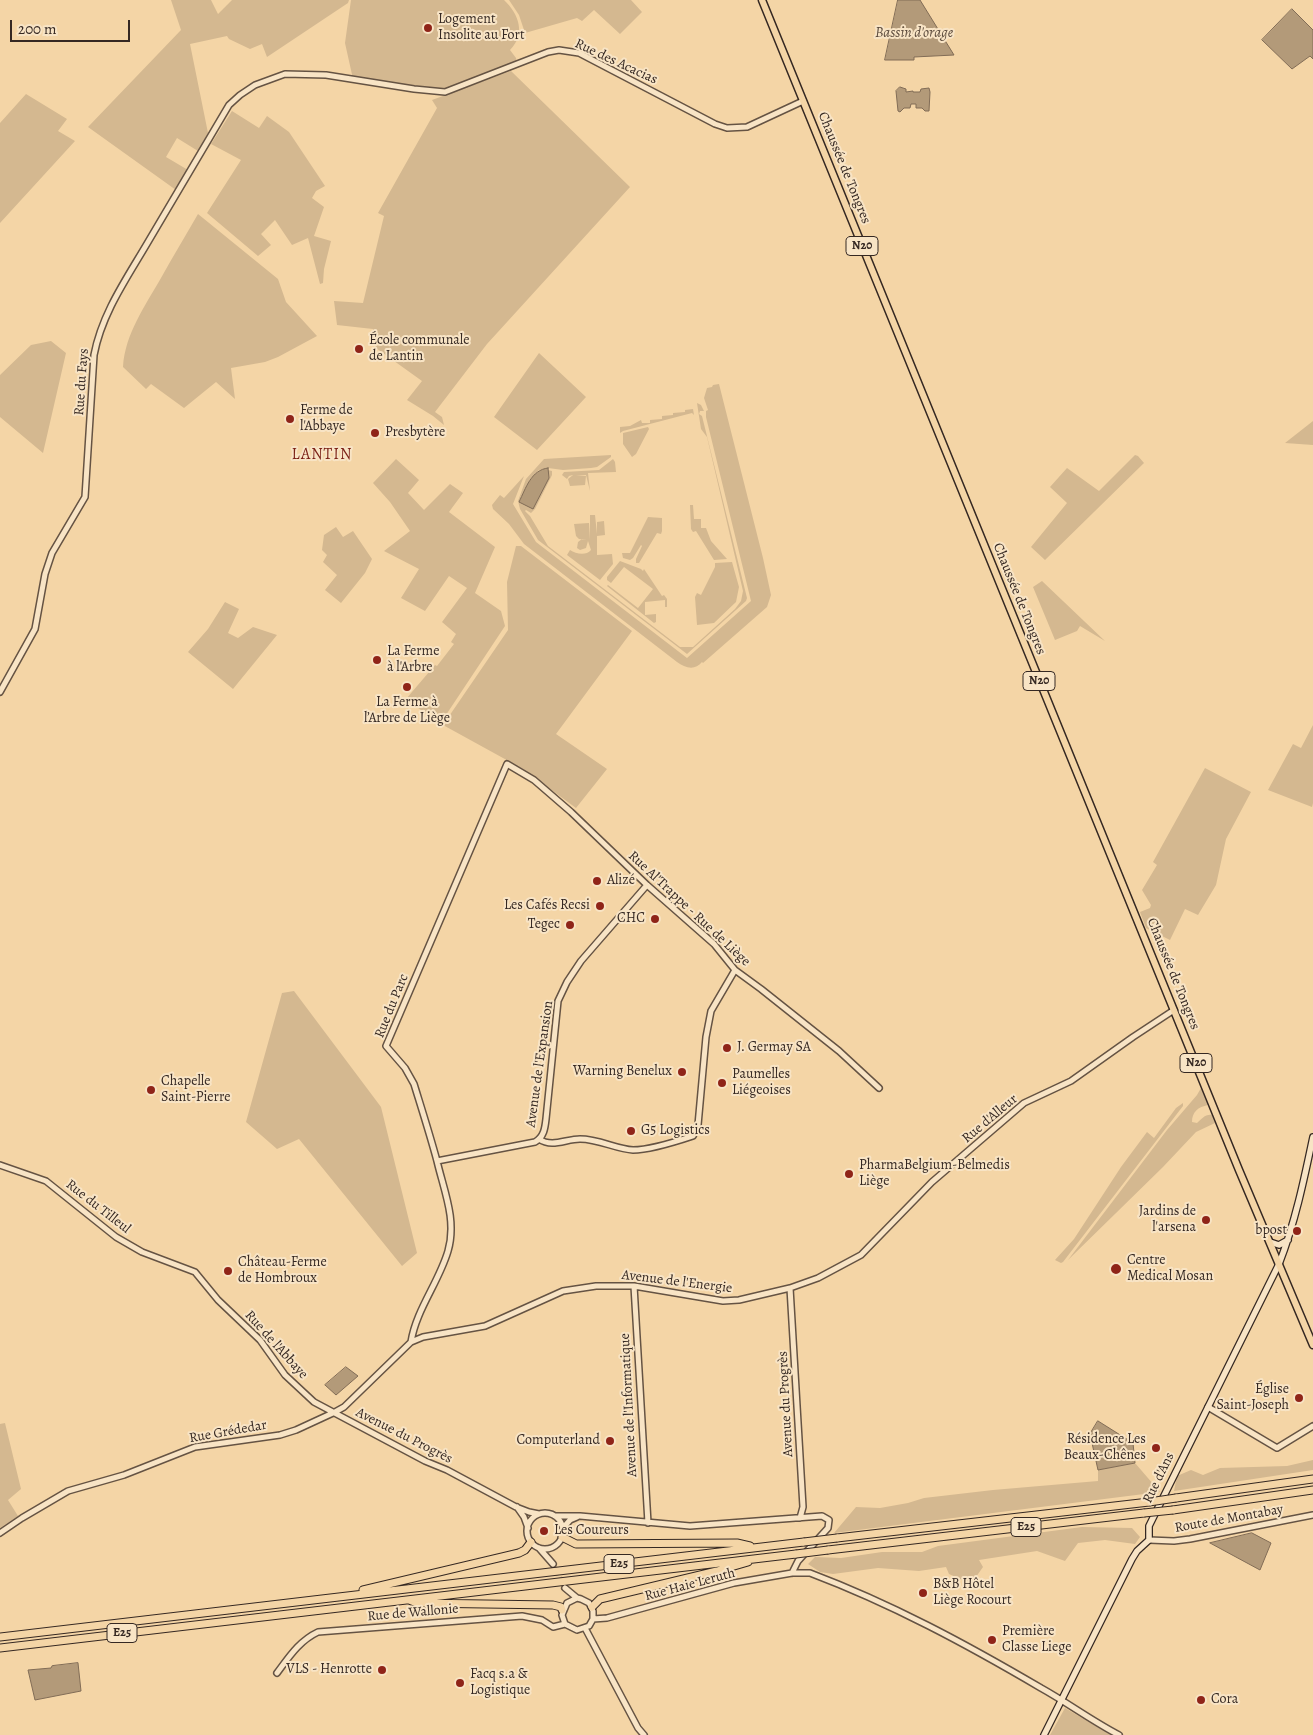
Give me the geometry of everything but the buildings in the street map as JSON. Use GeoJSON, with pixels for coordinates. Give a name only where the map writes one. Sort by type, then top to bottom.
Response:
{"type":"FeatureCollection","features":[{"type":"Feature","properties":{"kind":"highway","name":"E25"},"geometry":{"type":"LineString","coordinates":[[0,1637],[1149,1502],[1313,1478]]}},
{"type":"Feature","properties":{"kind":"highway","name":"E25"},"geometry":{"type":"LineString","coordinates":[[0,1648],[1173,1510],[1313,1490]]}},
{"type":"Feature","properties":{"kind":"highway"},"geometry":{"type":"LineString","coordinates":[[562,1537],[576,1544],[737,1543],[756,1548]]}},
{"type":"Feature","properties":{"kind":"highway"},"geometry":{"type":"LineString","coordinates":[[268,1605],[278,1601],[364,1590],[420,1577],[519,1553],[525,1550],[531,1542]]}},
{"type":"Feature","properties":{"kind":"highway"},"geometry":{"type":"LineString","coordinates":[[592,1607],[600,1599],[743,1565],[756,1559]]}},
{"type":"Feature","properties":{"kind":"highway"},"geometry":{"type":"LineString","coordinates":[[409,1599],[417,1604],[554,1604],[561,1607],[562,1610]]}},
{"type":"Feature","properties":{"kind":"main road","name":"Chaussée de Tongres"},"geometry":{"type":"LineString","coordinates":[[762,0],[1174,1010],[1313,1345]]}},
{"type":"Feature","properties":{"kind":"main road","name":"Rue d'Ans"},"geometry":{"type":"LineString","coordinates":[[1149,1540],[1149,1526],[1279,1264],[1288,1240],[1313,1136]]}},
{"type":"Feature","properties":{"kind":"main road"},"geometry":{"type":"LineString","coordinates":[[1270,1242],[1279,1245],[1288,1240]]}},
{"type":"Feature","properties":{"kind":"main road"},"geometry":{"type":"LineString","coordinates":[[1274,1276],[1285,1278]]}},
{"type":"Feature","properties":{"kind":"main road"},"geometry":{"type":"LineString","coordinates":[[1044,1735],[1134,1555],[1149,1540]]}},
{"type":"Feature","properties":{"kind":"street","name":"Rue des Acacias"},"geometry":{"type":"LineString","coordinates":[[177,193],[230,105],[240,95],[255,85],[285,74],[326,75],[445,92],[548,52],[559,50],[579,53],[727,128],[747,127],[803,101]]}},
{"type":"Feature","properties":{"kind":"street","name":"Rue du Fays"},"geometry":{"type":"LineString","coordinates":[[0,692],[35,628],[45,574],[52,553],[85,497],[94,355],[97,336],[109,309],[177,193]]}},
{"type":"Feature","properties":{"kind":"street","name":"Rue Al'Trappe - Rue de Liège"},"geometry":{"type":"LineString","coordinates":[[507,764],[534,780],[571,812],[647,885],[714,944],[735,970],[839,1052],[879,1088]]}},
{"type":"Feature","properties":{"kind":"street","name":"Rue du Parc"},"geometry":{"type":"LineString","coordinates":[[411,1342],[413,1329],[442,1268],[452,1231],[450,1209],[414,1084],[405,1068],[386,1046],[507,764]]}},
{"type":"Feature","properties":{"kind":"street","name":"Avenue de l'Expansion"},"geometry":{"type":"LineString","coordinates":[[436,1161],[535,1142],[539,1139],[544,1131],[546,1119],[558,1001],[580,961],[647,885]]}},
{"type":"Feature","properties":{"kind":"street"},"geometry":{"type":"LineString","coordinates":[[539,1139],[545,1143],[554,1144],[578,1139],[594,1140],[633,1150],[671,1143],[693,1136],[698,1125],[711,1011],[735,970]]}},
{"type":"Feature","properties":{"kind":"street","name":"Rue d'Alleur"},"geometry":{"type":"LineString","coordinates":[[906,1209],[932,1182],[1024,1103],[1071,1082],[1174,1010]]}},
{"type":"Feature","properties":{"kind":"street","name":"Rue du Tilleul"},"geometry":{"type":"LineString","coordinates":[[0,1165],[46,1181],[116,1238],[142,1252],[183,1268]]}},
{"type":"Feature","properties":{"kind":"street","name":"Avenue de l'Energie"},"geometry":{"type":"LineString","coordinates":[[335,1412],[344,1407],[411,1342],[423,1337],[485,1326],[563,1290],[596,1286],[634,1286],[723,1302],[790,1288],[818,1278],[861,1255],[906,1209]]}},
{"type":"Feature","properties":{"kind":"street","name":"Rue de l'Abbaye"},"geometry":{"type":"LineString","coordinates":[[183,1268],[195,1272],[218,1300],[260,1340],[281,1370],[298,1388],[314,1402],[335,1412]]}},
{"type":"Feature","properties":{"kind":"street","name":"Avenue de l'Informatique"},"geometry":{"type":"LineString","coordinates":[[634,1286],[648,1523]]}},
{"type":"Feature","properties":{"kind":"street","name":"Avenue du Progrès"},"geometry":{"type":"LineString","coordinates":[[790,1288],[803,1507],[800,1518]]}},
{"type":"Feature","properties":{"kind":"street"},"geometry":{"type":"LineString","coordinates":[[1208,1407],[1277,1448],[1313,1426]]}},
{"type":"Feature","properties":{"kind":"street","name":"Avenue du Progrès"},"geometry":{"type":"LineString","coordinates":[[335,1412],[425,1461],[447,1470],[516,1507],[539,1514]]}},
{"type":"Feature","properties":{"kind":"street","name":"Rue Grédedar"},"geometry":{"type":"LineString","coordinates":[[0,1533],[68,1491],[124,1475],[195,1448],[280,1435],[296,1430],[335,1412]]}},
{"type":"Feature","properties":{"kind":"street"},"geometry":{"type":"LineString","coordinates":[[516,1507],[524,1517],[528,1528]]}},
{"type":"Feature","properties":{"kind":"street"},"geometry":{"type":"LineString","coordinates":[[552,1547],[552,1564],[539,1548],[531,1542],[527,1532],[530,1522],[539,1514],[690,1526],[822,1516],[829,1520],[828,1528],[798,1561],[792,1573]]}},
{"type":"Feature","properties":{"kind":"street","name":"Route de Montabay"},"geometry":{"type":"LineString","coordinates":[[1149,1540],[1174,1541],[1190,1539],[1313,1515]]}},
{"type":"Feature","properties":{"kind":"street"},"geometry":{"type":"LineString","coordinates":[[539,1548],[552,1547],[562,1537],[562,1523],[555,1516]]}},
{"type":"Feature","properties":{"kind":"street"},"geometry":{"type":"LineString","coordinates":[[563,1528],[570,1520],[580,1516]]}},
{"type":"Feature","properties":{"kind":"street","name":"Rue Haie Leruth"},"geometry":{"type":"LineString","coordinates":[[593,1619],[607,1618],[734,1583],[792,1573],[810,1573],[912,1616],[985,1655],[1119,1735]]}},
{"type":"Feature","properties":{"kind":"street"},"geometry":{"type":"LineString","coordinates":[[567,1603],[565,1588],[577,1598],[586,1600],[592,1607],[593,1619],[585,1628],[572,1629],[563,1620],[562,1610],[567,1603],[577,1598]]}},
{"type":"Feature","properties":{"kind":"street","name":"Rue de Wallonie"},"geometry":{"type":"LineString","coordinates":[[277,1673],[300,1644],[307,1637],[318,1632],[522,1616],[542,1620],[554,1627],[565,1624]]}},
{"type":"Feature","properties":{"kind":"street"},"geometry":{"type":"LineString","coordinates":[[585,1628],[638,1728],[644,1735]]}},
{"type":"Feature","properties":{"kind":"shaded area"},"geometry":{"type":"Polygon","coordinates":[[[171,0],[211,0],[218,14],[232,0],[349,0],[348,3],[267,57],[262,44],[250,49],[229,39],[227,36],[190,44],[208,133],[198,151],[177,138],[166,157],[188,170],[176,190],[88,127],[181,30],[171,0]]]}},
{"type":"Feature","properties":{"kind":"shaded area"},"geometry":{"type":"Polygon","coordinates":[[[351,0],[504,0],[514,11],[519,24],[518,37],[510,50],[517,62],[438,90],[353,79],[345,43],[351,0]]]}},
{"type":"Feature","properties":{"kind":"shaded area"},"geometry":{"type":"Polygon","coordinates":[[[509,0],[631,0],[642,12],[620,34],[594,10],[582,21],[577,18],[525,33],[519,15],[509,0]]]}},
{"type":"Feature","properties":{"kind":"shaded area"},"geometry":{"type":"Polygon","coordinates":[[[511,71],[630,187],[487,344],[435,412],[442,417],[444,425],[407,400],[422,381],[376,348],[373,329],[337,325],[334,301],[363,303],[384,216],[378,213],[437,108],[432,100],[511,71]]]}},
{"type":"Feature","properties":{"kind":"shaded area"},"geometry":{"type":"Polygon","coordinates":[[[26,94],[67,119],[58,131],[75,141],[0,223],[0,123],[26,94]]]}},
{"type":"Feature","properties":{"kind":"shaded area"},"geometry":{"type":"Polygon","coordinates":[[[232,111],[259,128],[267,116],[289,132],[325,186],[316,191],[312,198],[324,207],[314,236],[331,241],[324,269],[323,283],[320,284],[308,238],[292,245],[275,220],[261,234],[271,245],[258,256],[207,213],[241,160],[211,144],[232,111]]]}},
{"type":"Feature","properties":{"kind":"shaded area"},"geometry":{"type":"Polygon","coordinates":[[[198,214],[278,279],[286,302],[317,336],[265,362],[231,368],[235,399],[216,382],[184,408],[151,384],[146,389],[123,367],[128,343],[137,321],[198,214]]]}},
{"type":"Feature","properties":{"kind":"shaded area"},"geometry":{"type":"Polygon","coordinates":[[[51,341],[66,353],[43,453],[0,417],[0,375],[31,345],[51,341]]]}},
{"type":"Feature","properties":{"kind":"shaded area"},"geometry":{"type":"Polygon","coordinates":[[[539,353],[586,397],[537,450],[494,417],[539,353]]]}},
{"type":"Feature","properties":{"kind":"shaded area"},"geometry":{"type":"Polygon","coordinates":[[[719,384],[771,595],[767,607],[703,663],[690,668],[677,662],[524,544],[509,524],[493,509],[492,505],[500,495],[504,498],[524,476],[513,504],[536,542],[687,658],[751,601],[706,417],[706,411],[708,410],[704,398],[707,388],[719,384]]]}},
{"type":"Feature","properties":{"kind":"shaded area"},"geometry":{"type":"Polygon","coordinates":[[[697,403],[701,405],[704,411],[700,411],[699,414],[702,416],[747,598],[746,601],[687,654],[538,540],[520,509],[518,501],[526,479],[544,459],[611,455],[611,457],[597,467],[563,470],[548,468],[539,470],[531,478],[519,502],[549,478],[548,470],[552,471],[552,475],[535,509],[531,513],[525,511],[548,546],[680,647],[693,647],[735,609],[741,601],[743,591],[707,437],[701,429],[697,403]]]}},
{"type":"Feature","properties":{"kind":"shaded area"},"geometry":{"type":"Polygon","coordinates":[[[693,409],[694,415],[692,413],[620,433],[620,427],[630,426],[641,420],[642,423],[650,423],[650,420],[662,419],[662,416],[693,409]]]}},
{"type":"Feature","properties":{"kind":"shaded area"},"geometry":{"type":"Polygon","coordinates":[[[1313,421],[1313,445],[1285,443],[1313,421]]]}},
{"type":"Feature","properties":{"kind":"shaded area"},"geometry":{"type":"Polygon","coordinates":[[[648,427],[649,429],[636,454],[632,457],[623,444],[623,433],[648,427]]]}},
{"type":"Feature","properties":{"kind":"shaded area"},"geometry":{"type":"Polygon","coordinates":[[[1135,455],[1144,463],[1045,560],[1031,547],[1067,503],[1050,487],[1067,468],[1099,491],[1135,455]]]}},
{"type":"Feature","properties":{"kind":"shaded area"},"geometry":{"type":"Polygon","coordinates":[[[396,459],[419,480],[408,493],[424,510],[450,484],[463,493],[449,512],[495,547],[475,593],[501,611],[505,626],[440,724],[406,699],[435,665],[437,666],[454,644],[451,642],[456,634],[442,622],[467,588],[449,576],[425,611],[401,598],[419,569],[384,551],[410,531],[390,502],[373,483],[396,459]]]}},
{"type":"Feature","properties":{"kind":"shaded area"},"geometry":{"type":"Polygon","coordinates":[[[613,459],[616,472],[588,473],[590,491],[586,475],[576,475],[586,476],[585,485],[570,486],[568,479],[573,475],[567,479],[562,475],[564,472],[599,470],[613,459]]]}},
{"type":"Feature","properties":{"kind":"shaded area"},"geometry":{"type":"Polygon","coordinates":[[[690,505],[693,505],[694,519],[701,519],[701,528],[706,528],[711,541],[727,559],[714,560],[696,531],[693,532],[691,529],[690,505]]]}},
{"type":"Feature","properties":{"kind":"shaded area"},"geometry":{"type":"Polygon","coordinates":[[[590,515],[595,515],[597,534],[597,522],[604,521],[605,535],[597,536],[597,555],[612,554],[613,564],[600,580],[567,555],[570,550],[581,554],[591,550],[588,541],[586,548],[580,550],[577,548],[578,542],[582,539],[576,536],[574,524],[589,523],[590,540],[590,515]]]}},
{"type":"Feature","properties":{"kind":"shaded area"},"geometry":{"type":"Polygon","coordinates":[[[648,517],[662,518],[661,534],[657,533],[639,563],[636,563],[636,559],[641,545],[633,558],[630,560],[623,558],[622,553],[630,553],[648,517]]]}},
{"type":"Feature","properties":{"kind":"shaded area"},"geometry":{"type":"Polygon","coordinates":[[[336,527],[343,537],[353,531],[372,559],[365,573],[341,603],[325,590],[337,575],[323,562],[327,555],[322,550],[324,535],[336,527]]]}},
{"type":"Feature","properties":{"kind":"shaded area"},"geometry":{"type":"Polygon","coordinates":[[[516,546],[521,546],[632,631],[556,734],[607,769],[576,808],[523,769],[443,725],[508,630],[507,582],[516,546]]]}},
{"type":"Feature","properties":{"kind":"shaded area"},"geometry":{"type":"Polygon","coordinates":[[[620,561],[643,571],[644,569],[662,596],[664,595],[667,599],[667,607],[665,607],[665,600],[645,602],[645,615],[656,614],[656,622],[654,623],[607,586],[638,608],[653,589],[624,567],[611,583],[607,580],[607,577],[620,561]]]}},
{"type":"Feature","properties":{"kind":"shaded area"},"geometry":{"type":"Polygon","coordinates":[[[732,562],[739,587],[736,602],[714,623],[697,625],[695,597],[697,593],[701,595],[715,567],[715,563],[732,562]]]}},
{"type":"Feature","properties":{"kind":"shaded area"},"geometry":{"type":"Polygon","coordinates":[[[1042,581],[1105,641],[1080,626],[1077,631],[1055,640],[1033,587],[1042,581]]]}},
{"type":"Feature","properties":{"kind":"shaded area"},"geometry":{"type":"Polygon","coordinates":[[[225,602],[239,609],[228,633],[238,638],[253,627],[277,635],[233,689],[188,652],[208,629],[225,602]]]}},
{"type":"Feature","properties":{"kind":"shaded area"},"geometry":{"type":"Polygon","coordinates":[[[1313,725],[1312,807],[1268,790],[1293,744],[1301,748],[1313,725]]]}},
{"type":"Feature","properties":{"kind":"shaded area"},"geometry":{"type":"Polygon","coordinates":[[[1205,768],[1251,792],[1226,839],[1216,885],[1198,915],[1185,909],[1170,940],[1146,928],[1140,912],[1150,908],[1151,905],[1142,890],[1157,865],[1153,862],[1205,768]]]}},
{"type":"Feature","properties":{"kind":"shaded area"},"geometry":{"type":"Polygon","coordinates":[[[294,991],[381,1107],[417,1253],[402,1266],[299,1139],[277,1149],[246,1122],[282,993],[294,991]]]}},
{"type":"Feature","properties":{"kind":"shaded area"},"geometry":{"type":"Polygon","coordinates":[[[1201,1088],[1208,1105],[1196,1110],[1192,1122],[1197,1123],[1207,1115],[1212,1115],[1215,1123],[1196,1132],[1068,1260],[1167,1130],[1201,1088]]]}},
{"type":"Feature","properties":{"kind":"shaded area"},"geometry":{"type":"Polygon","coordinates":[[[1183,1103],[1183,1106],[1063,1262],[1055,1260],[1074,1239],[1121,1167],[1147,1132],[1154,1138],[1176,1108],[1183,1103]]]}},
{"type":"Feature","properties":{"kind":"shaded area"},"geometry":{"type":"Polygon","coordinates":[[[5,1423],[21,1489],[8,1500],[18,1516],[0,1528],[0,1424],[5,1423]]]}},
{"type":"Feature","properties":{"kind":"shaded area"},"geometry":{"type":"Polygon","coordinates":[[[1313,1460],[1313,1470],[1174,1491],[1177,1476],[1191,1470],[1203,1475],[1220,1468],[1287,1466],[1313,1460]]]}},
{"type":"Feature","properties":{"kind":"shaded area"},"geometry":{"type":"Polygon","coordinates":[[[1135,1463],[1160,1492],[834,1533],[856,1507],[880,1508],[924,1498],[1098,1481],[1098,1470],[1135,1463]]]}},
{"type":"Feature","properties":{"kind":"shaded area"},"geometry":{"type":"Polygon","coordinates":[[[1082,1527],[1132,1528],[1140,1537],[1135,1544],[1105,1540],[1078,1543],[1065,1561],[1037,1551],[979,1560],[983,1567],[971,1584],[949,1574],[946,1567],[919,1571],[878,1568],[833,1574],[820,1572],[808,1564],[815,1557],[841,1558],[882,1552],[922,1552],[938,1546],[1082,1527]]]}},
{"type":"Feature","properties":{"kind":"shaded area"},"geometry":{"type":"Polygon","coordinates":[[[1065,1708],[1111,1735],[1050,1735],[1065,1708]]]}},
{"type":"Feature","properties":{"kind":"water","name":"Bassin d'orage"},"geometry":{"type":"Polygon","coordinates":[[[898,0],[920,0],[954,55],[914,57],[914,60],[885,60],[898,0]]]}},
{"type":"Feature","properties":{"kind":"water"},"geometry":{"type":"Polygon","coordinates":[[[1292,9],[1313,30],[1313,59],[1310,56],[1292,69],[1262,40],[1292,9]]]}},
{"type":"Feature","properties":{"kind":"water"},"geometry":{"type":"Polygon","coordinates":[[[900,87],[906,89],[906,92],[920,92],[921,89],[929,88],[929,111],[916,108],[916,104],[911,104],[910,108],[898,111],[896,91],[900,87]]]}},
{"type":"Feature","properties":{"kind":"water"},"geometry":{"type":"Polygon","coordinates":[[[548,468],[549,478],[533,509],[519,502],[533,476],[542,469],[548,468]]]}},
{"type":"Feature","properties":{"kind":"water"},"geometry":{"type":"Polygon","coordinates":[[[346,1367],[358,1376],[336,1395],[325,1385],[346,1367]]]}},
{"type":"Feature","properties":{"kind":"water"},"geometry":{"type":"Polygon","coordinates":[[[1098,1421],[1133,1443],[1135,1463],[1098,1470],[1090,1434],[1098,1421]]]}},
{"type":"Feature","properties":{"kind":"water"},"geometry":{"type":"Polygon","coordinates":[[[1252,1533],[1271,1543],[1260,1570],[1210,1543],[1252,1533]]]}},
{"type":"Feature","properties":{"kind":"water"},"geometry":{"type":"Polygon","coordinates":[[[78,1663],[81,1691],[35,1700],[28,1670],[78,1663]]]}},
{"type":"Feature","properties":{"kind":"tunnel"},"geometry":{"type":"LineString","coordinates":[[553,1564],[563,1584]]}},
{"type":"Feature","properties":{"kind":"place","name":"Logement Insolite au Fort"},"geometry":{"type":"Point","coordinates":[428,28]}},
{"type":"Feature","properties":{"kind":"place","name":"École communale de Lantin"},"geometry":{"type":"Point","coordinates":[359,349]}},
{"type":"Feature","properties":{"kind":"place","name":"Ferme de l'Abbaye"},"geometry":{"type":"Point","coordinates":[290,419]}},
{"type":"Feature","properties":{"kind":"place","name":"Presbytère"},"geometry":{"type":"Point","coordinates":[375,433]}},
{"type":"Feature","properties":{"kind":"place","name":"La Ferme à l'Arbre"},"geometry":{"type":"Point","coordinates":[377,660]}},
{"type":"Feature","properties":{"kind":"place","name":"La Ferme à l’Arbre de Liège"},"geometry":{"type":"Point","coordinates":[407,687]}},
{"type":"Feature","properties":{"kind":"place","name":"Alizé"},"geometry":{"type":"Point","coordinates":[597,881]}},
{"type":"Feature","properties":{"kind":"place","name":"Les Cafés Recsi"},"geometry":{"type":"Point","coordinates":[600,906]}},
{"type":"Feature","properties":{"kind":"place","name":"CHC"},"geometry":{"type":"Point","coordinates":[655,919]}},
{"type":"Feature","properties":{"kind":"place","name":"Tegec"},"geometry":{"type":"Point","coordinates":[570,925]}},
{"type":"Feature","properties":{"kind":"place","name":"J. Germay SA"},"geometry":{"type":"Point","coordinates":[727,1048]}},
{"type":"Feature","properties":{"kind":"place","name":"Warning Benelux"},"geometry":{"type":"Point","coordinates":[682,1072]}},
{"type":"Feature","properties":{"kind":"place","name":"Paumelles Liégeoises"},"geometry":{"type":"Point","coordinates":[722,1083]}},
{"type":"Feature","properties":{"kind":"place","name":"Chapelle Saint-Pierre"},"geometry":{"type":"Point","coordinates":[151,1090]}},
{"type":"Feature","properties":{"kind":"place","name":"G5 Logistics"},"geometry":{"type":"Point","coordinates":[631,1131]}},
{"type":"Feature","properties":{"kind":"place","name":"PharmaBelgium-Belmedis Liège"},"geometry":{"type":"Point","coordinates":[849,1174]}},
{"type":"Feature","properties":{"kind":"place","name":"Jardins de l'arsena"},"geometry":{"type":"Point","coordinates":[1206,1220]}},
{"type":"Feature","properties":{"kind":"place","name":"bpost"},"geometry":{"type":"Point","coordinates":[1297,1231]}},
{"type":"Feature","properties":{"kind":"place","name":"Centre Medical Mosan"},"geometry":{"type":"Point","coordinates":[1116,1269]}},
{"type":"Feature","properties":{"kind":"place","name":"Château-Ferme de Hombroux"},"geometry":{"type":"Point","coordinates":[228,1271]}},
{"type":"Feature","properties":{"kind":"place","name":"Église Saint-Joseph"},"geometry":{"type":"Point","coordinates":[1299,1398]}},
{"type":"Feature","properties":{"kind":"place","name":"Computerland"},"geometry":{"type":"Point","coordinates":[610,1441]}},
{"type":"Feature","properties":{"kind":"place","name":"Résidence Les Beaux-Chênes"},"geometry":{"type":"Point","coordinates":[1156,1448]}},
{"type":"Feature","properties":{"kind":"place","name":"Les Coureurs"},"geometry":{"type":"Point","coordinates":[544,1531]}},
{"type":"Feature","properties":{"kind":"place","name":"B&B Hôtel Liège Rocourt"},"geometry":{"type":"Point","coordinates":[923,1593]}},
{"type":"Feature","properties":{"kind":"place","name":"Première Classe Liege"},"geometry":{"type":"Point","coordinates":[992,1640]}},
{"type":"Feature","properties":{"kind":"place","name":"VLS - Henrotte"},"geometry":{"type":"Point","coordinates":[382,1670]}},
{"type":"Feature","properties":{"kind":"place","name":"Facq s.a & Logistique"},"geometry":{"type":"Point","coordinates":[460,1683]}},
{"type":"Feature","properties":{"kind":"place","name":"Cora"},"geometry":{"type":"Point","coordinates":[1201,1700]}},
{"type":"Feature","properties":{"kind":"district","name":"LANTIN"},"geometry":{"type":"Point","coordinates":[322,455]}}]}
